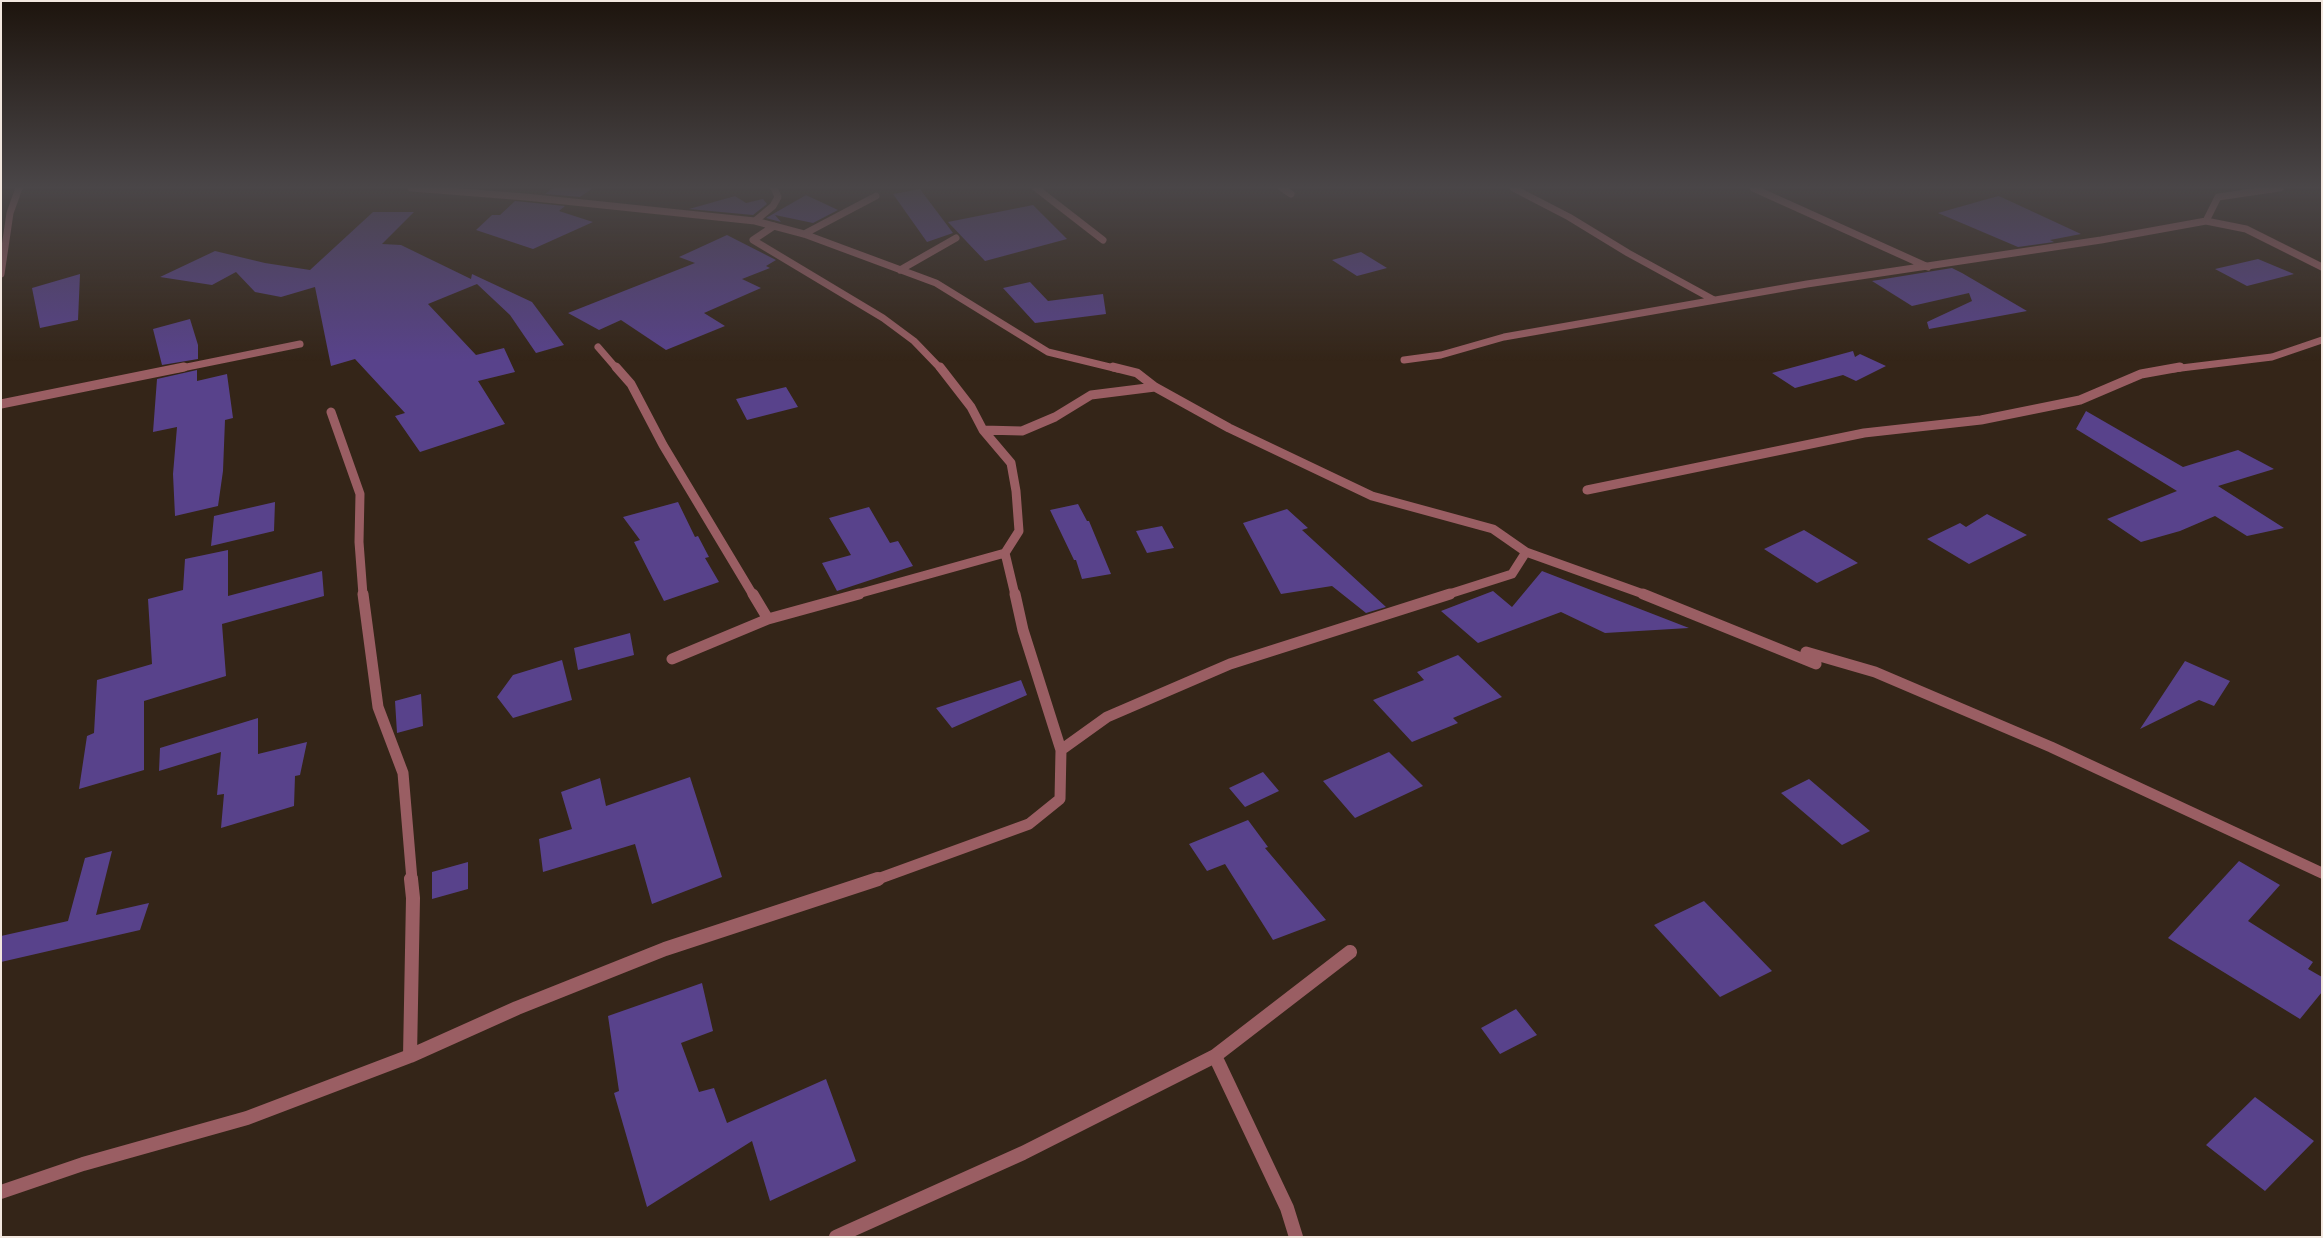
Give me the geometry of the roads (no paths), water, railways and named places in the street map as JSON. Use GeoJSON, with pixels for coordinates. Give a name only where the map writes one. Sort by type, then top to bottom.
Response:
{"type":"FeatureCollection","features":[{"type":"Feature","properties":{"kind":"street"},"geometry":{"type":"LineString","coordinates":[[1,274],[5,246]]}},
{"type":"Feature","properties":{"kind":"street"},"geometry":{"type":"LineString","coordinates":[[672,659],[768,619],[1005,553],[1019,531],[1016,491],[1011,463],[983,430],[971,407],[945,373],[914,341],[876,313],[763,246]]}},
{"type":"Feature","properties":{"kind":"street"},"geometry":{"type":"LineString","coordinates":[[835,246],[936,283],[1048,352],[1137,373],[1155,386],[1229,428],[1372,496],[1493,529],[1526,552],[1629,588],[1816,664]]}},
{"type":"Feature","properties":{"kind":"street"},"geometry":{"type":"LineString","coordinates":[[900,270],[942,246]]}},
{"type":"Feature","properties":{"kind":"street"},"geometry":{"type":"LineString","coordinates":[[1615,246],[1714,300]]}},
{"type":"Feature","properties":{"kind":"street"},"geometry":{"type":"LineString","coordinates":[[1883,246],[1928,266]]}},
{"type":"Feature","properties":{"kind":"street"},"geometry":{"type":"LineString","coordinates":[[1404,360],[1441,355],[1504,337],[1714,300],[2063,246]]}},
{"type":"Feature","properties":{"kind":"street"},"geometry":{"type":"LineString","coordinates":[[2280,246],[2322,266]]}},
{"type":"Feature","properties":{"kind":"street"},"geometry":{"type":"LineString","coordinates":[[1587,490],[1864,433],[1981,420],[2071,402],[2140,374],[2200,364],[2272,357],[2322,340]]}},
{"type":"Feature","properties":{"kind":"street"},"geometry":{"type":"LineString","coordinates":[[1,404],[300,344]]}},
{"type":"Feature","properties":{"kind":"street"},"geometry":{"type":"LineString","coordinates":[[598,347],[631,384],[663,445],[768,619]]}},
{"type":"Feature","properties":{"kind":"street"},"geometry":{"type":"LineString","coordinates":[[983,430],[1022,431],[1055,417],[1091,395],[1155,386]]}},
{"type":"Feature","properties":{"kind":"street"},"geometry":{"type":"LineString","coordinates":[[331,412],[360,494],[359,542],[364,610],[378,707],[403,773],[413,898],[410,1056]]}},
{"type":"Feature","properties":{"kind":"street"},"geometry":{"type":"LineString","coordinates":[[1061,750],[1107,717],[1230,664],[1512,574],[1526,552]]}},
{"type":"Feature","properties":{"kind":"street"},"geometry":{"type":"LineString","coordinates":[[1,1192],[83,1164],[247,1118],[410,1056],[517,1008],[665,949],[836,894],[1029,824],[1060,799],[1061,750],[1023,630],[1005,553]]}},
{"type":"Feature","properties":{"kind":"street"},"geometry":{"type":"LineString","coordinates":[[1806,652],[1875,672],[2051,747],[2322,873]]}},
{"type":"Feature","properties":{"kind":"street"},"geometry":{"type":"LineString","coordinates":[[836,1237],[1023,1153],[1214,1056],[1350,952]]}},
{"type":"Feature","properties":{"kind":"street"},"geometry":{"type":"LineString","coordinates":[[1214,1056],[1287,1208],[1296,1237]]}}]}
